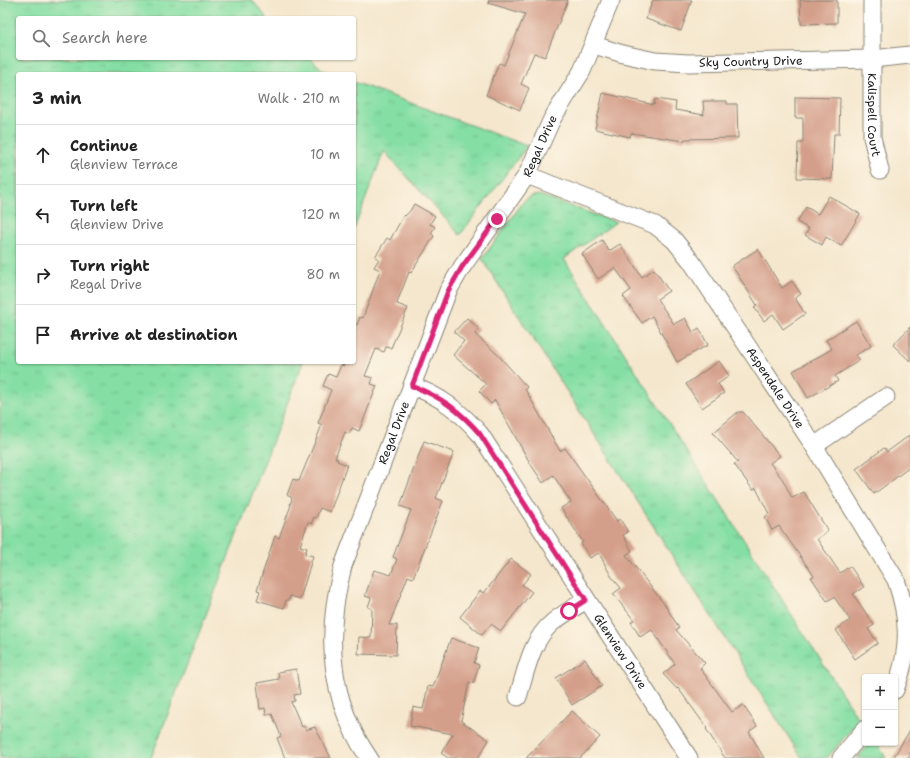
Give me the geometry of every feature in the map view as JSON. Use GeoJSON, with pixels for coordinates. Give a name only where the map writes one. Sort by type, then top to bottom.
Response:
{"type":"FeatureCollection","features":[{"type":"Feature","properties":{"kind":"street","name":"Regal Drive"},"geometry":{"type":"LineString","coordinates":[[369,758],[354,733],[340,694],[332,651],[332,623],[335,595],[343,566],[448,291],[462,267],[527,175],[552,118],[582,71],[594,45],[611,0]]}},
{"type":"Feature","properties":{"kind":"street","name":"Kalispell Court"},"geometry":{"type":"LineString","coordinates":[[872,0],[872,137],[880,170]]}},
{"type":"Feature","properties":{"kind":"street","name":"Sky Country Drive"},"geometry":{"type":"LineString","coordinates":[[594,45],[623,54],[649,59],[688,63],[872,59],[910,55]]}},
{"type":"Feature","properties":{"kind":"street","name":"Aspendale Drive"},"geometry":{"type":"LineString","coordinates":[[527,175],[655,225],[674,240],[691,261],[814,446],[896,580],[904,601],[908,625],[908,648],[903,671],[898,683]]}},
{"type":"Feature","properties":{"kind":"street","name":"Glenview Drive"},"geometry":{"type":"LineString","coordinates":[[412,386],[431,393],[448,403],[466,418],[480,434],[689,758]]}},
{"type":"Feature","properties":{"kind":"street"},"geometry":{"type":"LineString","coordinates":[[814,446],[886,398]]}},
{"type":"Feature","properties":{"kind":"street"},"geometry":{"type":"LineString","coordinates":[[518,697],[532,651],[541,635],[552,622],[586,600]]}},
{"type":"Feature","properties":{"kind":"street"},"geometry":{"type":"LineString","coordinates":[[841,758],[862,734]]}},
{"type":"Feature","properties":{"kind":"green space"},"geometry":{"type":"Polygon","coordinates":[[[0,0],[252,0],[265,16],[16,16],[16,60],[312,60],[323,70],[328,72],[16,72],[16,364],[302,364],[151,758],[0,758],[0,0]]]}},
{"type":"Feature","properties":{"kind":"green space"},"geometry":{"type":"Polygon","coordinates":[[[356,83],[527,146],[460,235],[384,151],[356,224],[356,83]]]}},
{"type":"Feature","properties":{"kind":"green space"},"geometry":{"type":"Polygon","coordinates":[[[539,195],[616,222],[564,259],[859,720],[827,758],[802,758],[482,259],[524,201],[532,196],[539,195]]]}},
{"type":"Feature","properties":{"kind":"green space"},"geometry":{"type":"Polygon","coordinates":[[[867,746],[879,746],[886,758],[857,758],[867,746]]]}},
{"type":"Feature","properties":{"kind":"building"},"geometry":{"type":"Polygon","coordinates":[[[489,0],[568,0],[545,57],[534,53],[521,84],[529,88],[520,110],[486,95],[499,63],[504,65],[525,14],[488,3],[489,0]]]}},
{"type":"Feature","properties":{"kind":"building"},"geometry":{"type":"Polygon","coordinates":[[[653,0],[692,0],[681,31],[646,19],[653,0]]]}},
{"type":"Feature","properties":{"kind":"building"},"geometry":{"type":"Polygon","coordinates":[[[800,0],[837,0],[837,23],[801,24],[800,0]]]}},
{"type":"Feature","properties":{"kind":"building"},"geometry":{"type":"Polygon","coordinates":[[[603,93],[654,105],[655,99],[676,102],[675,110],[704,115],[703,101],[727,101],[727,104],[737,104],[738,138],[685,139],[684,141],[631,133],[630,137],[595,129],[603,93]]]}},
{"type":"Feature","properties":{"kind":"building"},"geometry":{"type":"Polygon","coordinates":[[[795,97],[840,98],[839,134],[834,134],[832,179],[797,178],[798,143],[803,143],[803,118],[795,118],[795,97]]]}},
{"type":"Feature","properties":{"kind":"building"},"geometry":{"type":"Polygon","coordinates":[[[829,196],[860,214],[841,246],[826,237],[822,245],[805,235],[809,229],[797,222],[806,207],[818,214],[829,196]]]}},
{"type":"Feature","properties":{"kind":"building"},"geometry":{"type":"Polygon","coordinates":[[[414,204],[435,216],[430,224],[435,227],[431,233],[434,236],[411,273],[409,272],[398,300],[397,304],[408,308],[391,348],[386,347],[384,352],[376,349],[365,376],[373,378],[371,384],[377,386],[359,431],[352,428],[349,434],[345,432],[335,458],[338,459],[337,461],[347,465],[330,512],[320,508],[316,518],[314,517],[311,524],[308,522],[300,546],[307,548],[305,554],[313,556],[300,599],[290,596],[289,600],[286,600],[284,608],[257,600],[260,591],[257,590],[275,536],[279,538],[291,505],[292,498],[287,495],[293,479],[299,481],[322,425],[318,423],[331,390],[323,386],[328,374],[336,377],[341,365],[356,364],[356,324],[357,325],[360,317],[363,318],[380,270],[374,267],[379,259],[375,257],[387,238],[390,240],[404,215],[405,216],[414,204]]]}},
{"type":"Feature","properties":{"kind":"building"},"geometry":{"type":"Polygon","coordinates":[[[602,240],[609,251],[620,244],[642,277],[654,269],[669,291],[657,299],[674,324],[685,318],[693,332],[699,328],[708,345],[677,362],[652,316],[642,323],[623,296],[631,290],[615,268],[598,279],[582,254],[602,240]]]}},
{"type":"Feature","properties":{"kind":"building"},"geometry":{"type":"Polygon","coordinates":[[[758,249],[782,288],[792,281],[801,294],[795,298],[805,314],[783,329],[773,314],[764,321],[754,307],[757,305],[732,266],[758,249]]]}},
{"type":"Feature","properties":{"kind":"building"},"geometry":{"type":"Polygon","coordinates":[[[467,318],[479,329],[475,334],[499,356],[527,387],[525,389],[560,451],[565,448],[617,521],[620,519],[628,532],[623,535],[632,551],[626,555],[665,605],[679,628],[676,630],[705,663],[700,668],[732,712],[743,705],[757,726],[749,732],[764,758],[725,758],[706,729],[707,728],[678,688],[677,689],[663,674],[675,664],[652,630],[640,637],[631,622],[634,620],[613,594],[621,588],[611,576],[599,553],[590,558],[581,543],[583,542],[561,508],[571,502],[553,475],[543,483],[530,463],[495,400],[491,404],[479,391],[486,384],[453,355],[464,341],[454,332],[467,318]]]}},
{"type":"Feature","properties":{"kind":"building"},"geometry":{"type":"Polygon","coordinates":[[[856,321],[871,346],[856,355],[860,360],[835,376],[838,381],[808,398],[793,371],[832,349],[826,340],[856,321]]]}},
{"type":"Feature","properties":{"kind":"building"},"geometry":{"type":"Polygon","coordinates":[[[910,327],[910,361],[893,345],[910,327]]]}},
{"type":"Feature","properties":{"kind":"building"},"geometry":{"type":"Polygon","coordinates":[[[719,361],[729,376],[718,384],[724,393],[702,408],[686,384],[719,361]]]}},
{"type":"Feature","properties":{"kind":"building"},"geometry":{"type":"Polygon","coordinates":[[[738,412],[743,412],[780,456],[770,463],[783,480],[792,498],[804,492],[828,531],[817,539],[840,573],[850,566],[864,587],[853,594],[874,625],[868,629],[878,643],[855,659],[836,630],[850,620],[834,597],[827,601],[811,577],[814,576],[779,526],[772,530],[765,517],[769,514],[756,488],[753,490],[734,464],[738,462],[713,433],[738,412]]]}},
{"type":"Feature","properties":{"kind":"building"},"geometry":{"type":"Polygon","coordinates":[[[910,435],[910,467],[874,494],[856,469],[884,448],[887,452],[910,435]]]}},
{"type":"Feature","properties":{"kind":"building"},"geometry":{"type":"Polygon","coordinates":[[[424,441],[454,452],[436,498],[443,501],[413,578],[408,576],[389,625],[397,625],[396,655],[358,654],[359,637],[371,638],[372,609],[368,607],[371,598],[365,596],[374,570],[391,575],[397,559],[393,557],[411,510],[400,506],[424,441]]]}},
{"type":"Feature","properties":{"kind":"building"},"geometry":{"type":"Polygon","coordinates":[[[511,559],[531,574],[522,585],[532,592],[501,631],[491,624],[482,635],[460,617],[480,591],[484,593],[511,559]]]}},
{"type":"Feature","properties":{"kind":"building"},"geometry":{"type":"Polygon","coordinates":[[[451,638],[479,648],[474,663],[479,665],[473,684],[469,682],[461,721],[489,740],[478,758],[448,758],[441,753],[453,734],[410,726],[413,707],[423,709],[428,686],[433,687],[451,638]]]}},
{"type":"Feature","properties":{"kind":"building"},"geometry":{"type":"Polygon","coordinates":[[[585,659],[602,686],[572,705],[556,678],[585,659]]]}},
{"type":"Feature","properties":{"kind":"building"},"geometry":{"type":"Polygon","coordinates":[[[296,669],[300,694],[294,695],[295,701],[291,702],[302,727],[304,726],[306,730],[315,727],[331,758],[285,758],[277,738],[281,736],[272,714],[266,715],[265,708],[260,709],[257,683],[279,679],[278,672],[296,669]]]}},
{"type":"Feature","properties":{"kind":"building"},"geometry":{"type":"Polygon","coordinates":[[[572,711],[600,737],[580,758],[526,758],[572,711]]]}},
{"type":"Feature","properties":{"kind":"building"},"geometry":{"type":"Polygon","coordinates":[[[910,730],[910,758],[893,758],[910,730]]]}},
{"type":"Feature","properties":{"kind":"route"},"geometry":{"type":"LineString","coordinates":[[497,219],[462,267],[448,291],[412,386],[431,393],[448,403],[466,418],[480,434],[586,600],[569,611]]}}]}
